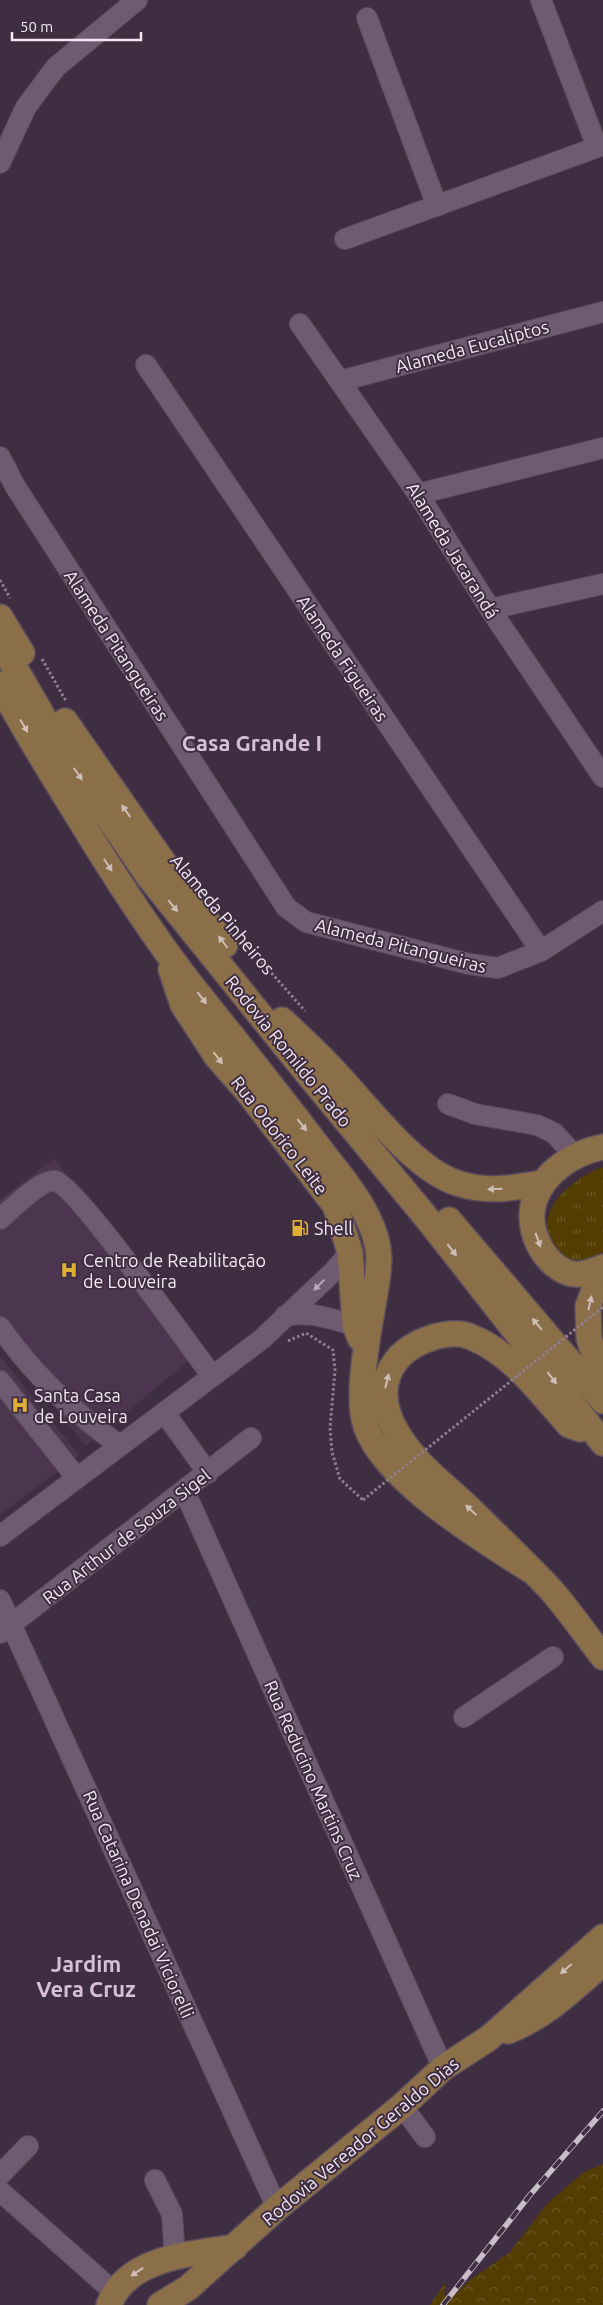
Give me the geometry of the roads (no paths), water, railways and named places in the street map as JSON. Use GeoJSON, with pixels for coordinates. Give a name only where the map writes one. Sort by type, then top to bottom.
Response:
{"type":"FeatureCollection","features":[{"type":"Feature","properties":{"kind":"main road","name":"Rodovia Romildo Prado"},"geometry":{"type":"LineString","coordinates":[[7,612],[84,751],[166,866],[282,1020],[603,1401]]}},
{"type":"Feature","properties":{"kind":"main road","name":"Rodovia Romildo Prado"},"geometry":{"type":"LineString","coordinates":[[0,642],[65,755],[149,876],[302,1067],[430,1222],[600,1439]]}},
{"type":"Feature","properties":{"kind":"main road"},"geometry":{"type":"LineString","coordinates":[[0,684],[102,855],[166,953],[304,1128],[367,1215],[378,1243],[380,1266],[361,1392],[364,1421],[375,1444],[412,1486],[471,1533],[530,1570]]}},
{"type":"Feature","properties":{"kind":"main road","name":"Rua Odorico Leite"},"geometry":{"type":"LineString","coordinates":[[166,953],[183,1005],[217,1057],[335,1205],[350,1252],[355,1325],[366,1359]]}},
{"type":"Feature","properties":{"kind":"main road"},"geometry":{"type":"LineString","coordinates":[[282,1020],[332,1068],[413,1156],[436,1173],[456,1183],[485,1190],[510,1189],[543,1183]]}},
{"type":"Feature","properties":{"kind":"main road"},"geometry":{"type":"LineString","coordinates":[[592,1147],[559,1167],[543,1183],[535,1199],[532,1217],[535,1235],[542,1252],[555,1264],[570,1273],[588,1273],[603,1268]]}},
{"type":"Feature","properties":{"kind":"main road"},"geometry":{"type":"LineString","coordinates":[[603,1268],[588,1306],[589,1338],[603,1385]]}},
{"type":"Feature","properties":{"kind":"main road"},"geometry":{"type":"LineString","coordinates":[[600,1439],[569,1425],[508,1359],[469,1336],[445,1334],[427,1339],[408,1348],[391,1366],[385,1388],[386,1411],[396,1432],[428,1472],[473,1512],[560,1601],[603,1657]]}},
{"type":"Feature","properties":{"kind":"main road","name":"Rodovia Vereador Geraldo Dias"},"geometry":{"type":"LineString","coordinates":[[160,2305],[188,2288],[277,2208],[402,2106],[443,2068],[489,2038],[603,1937]]}},
{"type":"Feature","properties":{"kind":"main road","name":"Rodovia Vereador Geraldo Dias"},"geometry":{"type":"LineString","coordinates":[[489,2038],[526,2024],[542,2014],[603,1963]]}},
{"type":"Feature","properties":{"kind":"main road"},"geometry":{"type":"LineString","coordinates":[[116,2301],[138,2269],[175,2258],[235,2247]]}},
{"type":"Feature","properties":{"kind":"main road"},"geometry":{"type":"LineString","coordinates":[[175,2258],[182,2268],[188,2288]]}},
{"type":"Feature","properties":{"kind":"street"},"geometry":{"type":"LineString","coordinates":[[0,163],[26,107],[56,67],[136,0]]}},
{"type":"Feature","properties":{"kind":"street"},"geometry":{"type":"LineString","coordinates":[[345,239],[600,146],[541,0]]}},
{"type":"Feature","properties":{"kind":"street"},"geometry":{"type":"LineString","coordinates":[[367,18],[437,206]]}},
{"type":"Feature","properties":{"kind":"street","name":"Alameda Eucaliptos"},"geometry":{"type":"LineString","coordinates":[[340,381],[603,312]]}},
{"type":"Feature","properties":{"kind":"street","name":"Alameda Jacarandá"},"geometry":{"type":"LineString","coordinates":[[300,324],[418,494],[490,609],[603,777]]}},
{"type":"Feature","properties":{"kind":"street","name":"Alameda Figueiras"},"geometry":{"type":"LineString","coordinates":[[146,365],[541,951]]}},
{"type":"Feature","properties":{"kind":"street"},"geometry":{"type":"LineString","coordinates":[[418,494],[603,448]]}},
{"type":"Feature","properties":{"kind":"street","name":"Alameda Pitangueiras"},"geometry":{"type":"LineString","coordinates":[[0,458],[15,486],[286,907],[306,922],[469,964],[498,968],[541,951]]}},
{"type":"Feature","properties":{"kind":"street"},"geometry":{"type":"LineString","coordinates":[[490,609],[603,584]]}},
{"type":"Feature","properties":{"kind":"street"},"geometry":{"type":"LineString","coordinates":[[541,951],[603,912]]}},
{"type":"Feature","properties":{"kind":"street"},"geometry":{"type":"LineString","coordinates":[[448,1104],[476,1114],[537,1125],[592,1147]]}},
{"type":"Feature","properties":{"kind":"street"},"geometry":{"type":"LineString","coordinates":[[0,1219],[44,1182],[56,1181],[70,1190],[212,1376]]}},
{"type":"Feature","properties":{"kind":"street"},"geometry":{"type":"LineString","coordinates":[[0,1536],[119,1444],[262,1339],[334,1271],[350,1252]]}},
{"type":"Feature","properties":{"kind":"street"},"geometry":{"type":"LineString","coordinates":[[285,1316],[296,1314],[312,1315],[355,1325]]}},
{"type":"Feature","properties":{"kind":"street"},"geometry":{"type":"LineString","coordinates":[[0,1328],[17,1352],[68,1406],[119,1444]]}},
{"type":"Feature","properties":{"kind":"street"},"geometry":{"type":"LineString","coordinates":[[0,1381],[76,1477]]}},
{"type":"Feature","properties":{"kind":"street"},"geometry":{"type":"LineString","coordinates":[[164,1412],[208,1473]]}},
{"type":"Feature","properties":{"kind":"street","name":"Rua Arthur de Souza Sigel"},"geometry":{"type":"LineString","coordinates":[[6,1628],[185,1492],[251,1438]]}},
{"type":"Feature","properties":{"kind":"street","name":"Rua Reducino Martins Cruz"},"geometry":{"type":"LineString","coordinates":[[185,1492],[443,2068]]}},
{"type":"Feature","properties":{"kind":"street","name":"Rua Catarina Denadai Viciorelli"},"geometry":{"type":"LineString","coordinates":[[0,1600],[6,1628],[277,2208]]}},
{"type":"Feature","properties":{"kind":"street"},"geometry":{"type":"LineString","coordinates":[[464,1717],[553,1657]]}},
{"type":"Feature","properties":{"kind":"street"},"geometry":{"type":"LineString","coordinates":[[402,2106],[425,2137]]}},
{"type":"Feature","properties":{"kind":"street"},"geometry":{"type":"LineString","coordinates":[[0,2175],[28,2146]]}},
{"type":"Feature","properties":{"kind":"street"},"geometry":{"type":"LineString","coordinates":[[155,2180],[172,2214],[175,2258]]}},
{"type":"Feature","properties":{"kind":"street"},"geometry":{"type":"LineString","coordinates":[[0,2191],[116,2301]]}},
{"type":"Feature","properties":{"kind":"railway"},"geometry":{"type":"LineString","coordinates":[[443,2305],[530,2195],[603,2111]]}},
{"type":"Feature","properties":{"kind":"place","name":"Shell"},"geometry":{"type":"Point","coordinates":[300,1228]}},
{"type":"Feature","properties":{"kind":"place","name":"Centro de Reabilitação de Louveira"},"geometry":{"type":"Point","coordinates":[69,1270]}},
{"type":"Feature","properties":{"kind":"place","name":"Santa Casa de Louveira"},"geometry":{"type":"Point","coordinates":[20,1405]}},
{"type":"Feature","properties":{"kind":"district","name":"Casa Grande I"},"geometry":{"type":"Point","coordinates":[252,742]}},
{"type":"Feature","properties":{"kind":"district","name":"Jardim Vera Cruz"},"geometry":{"type":"Point","coordinates":[86,1976]}}]}
